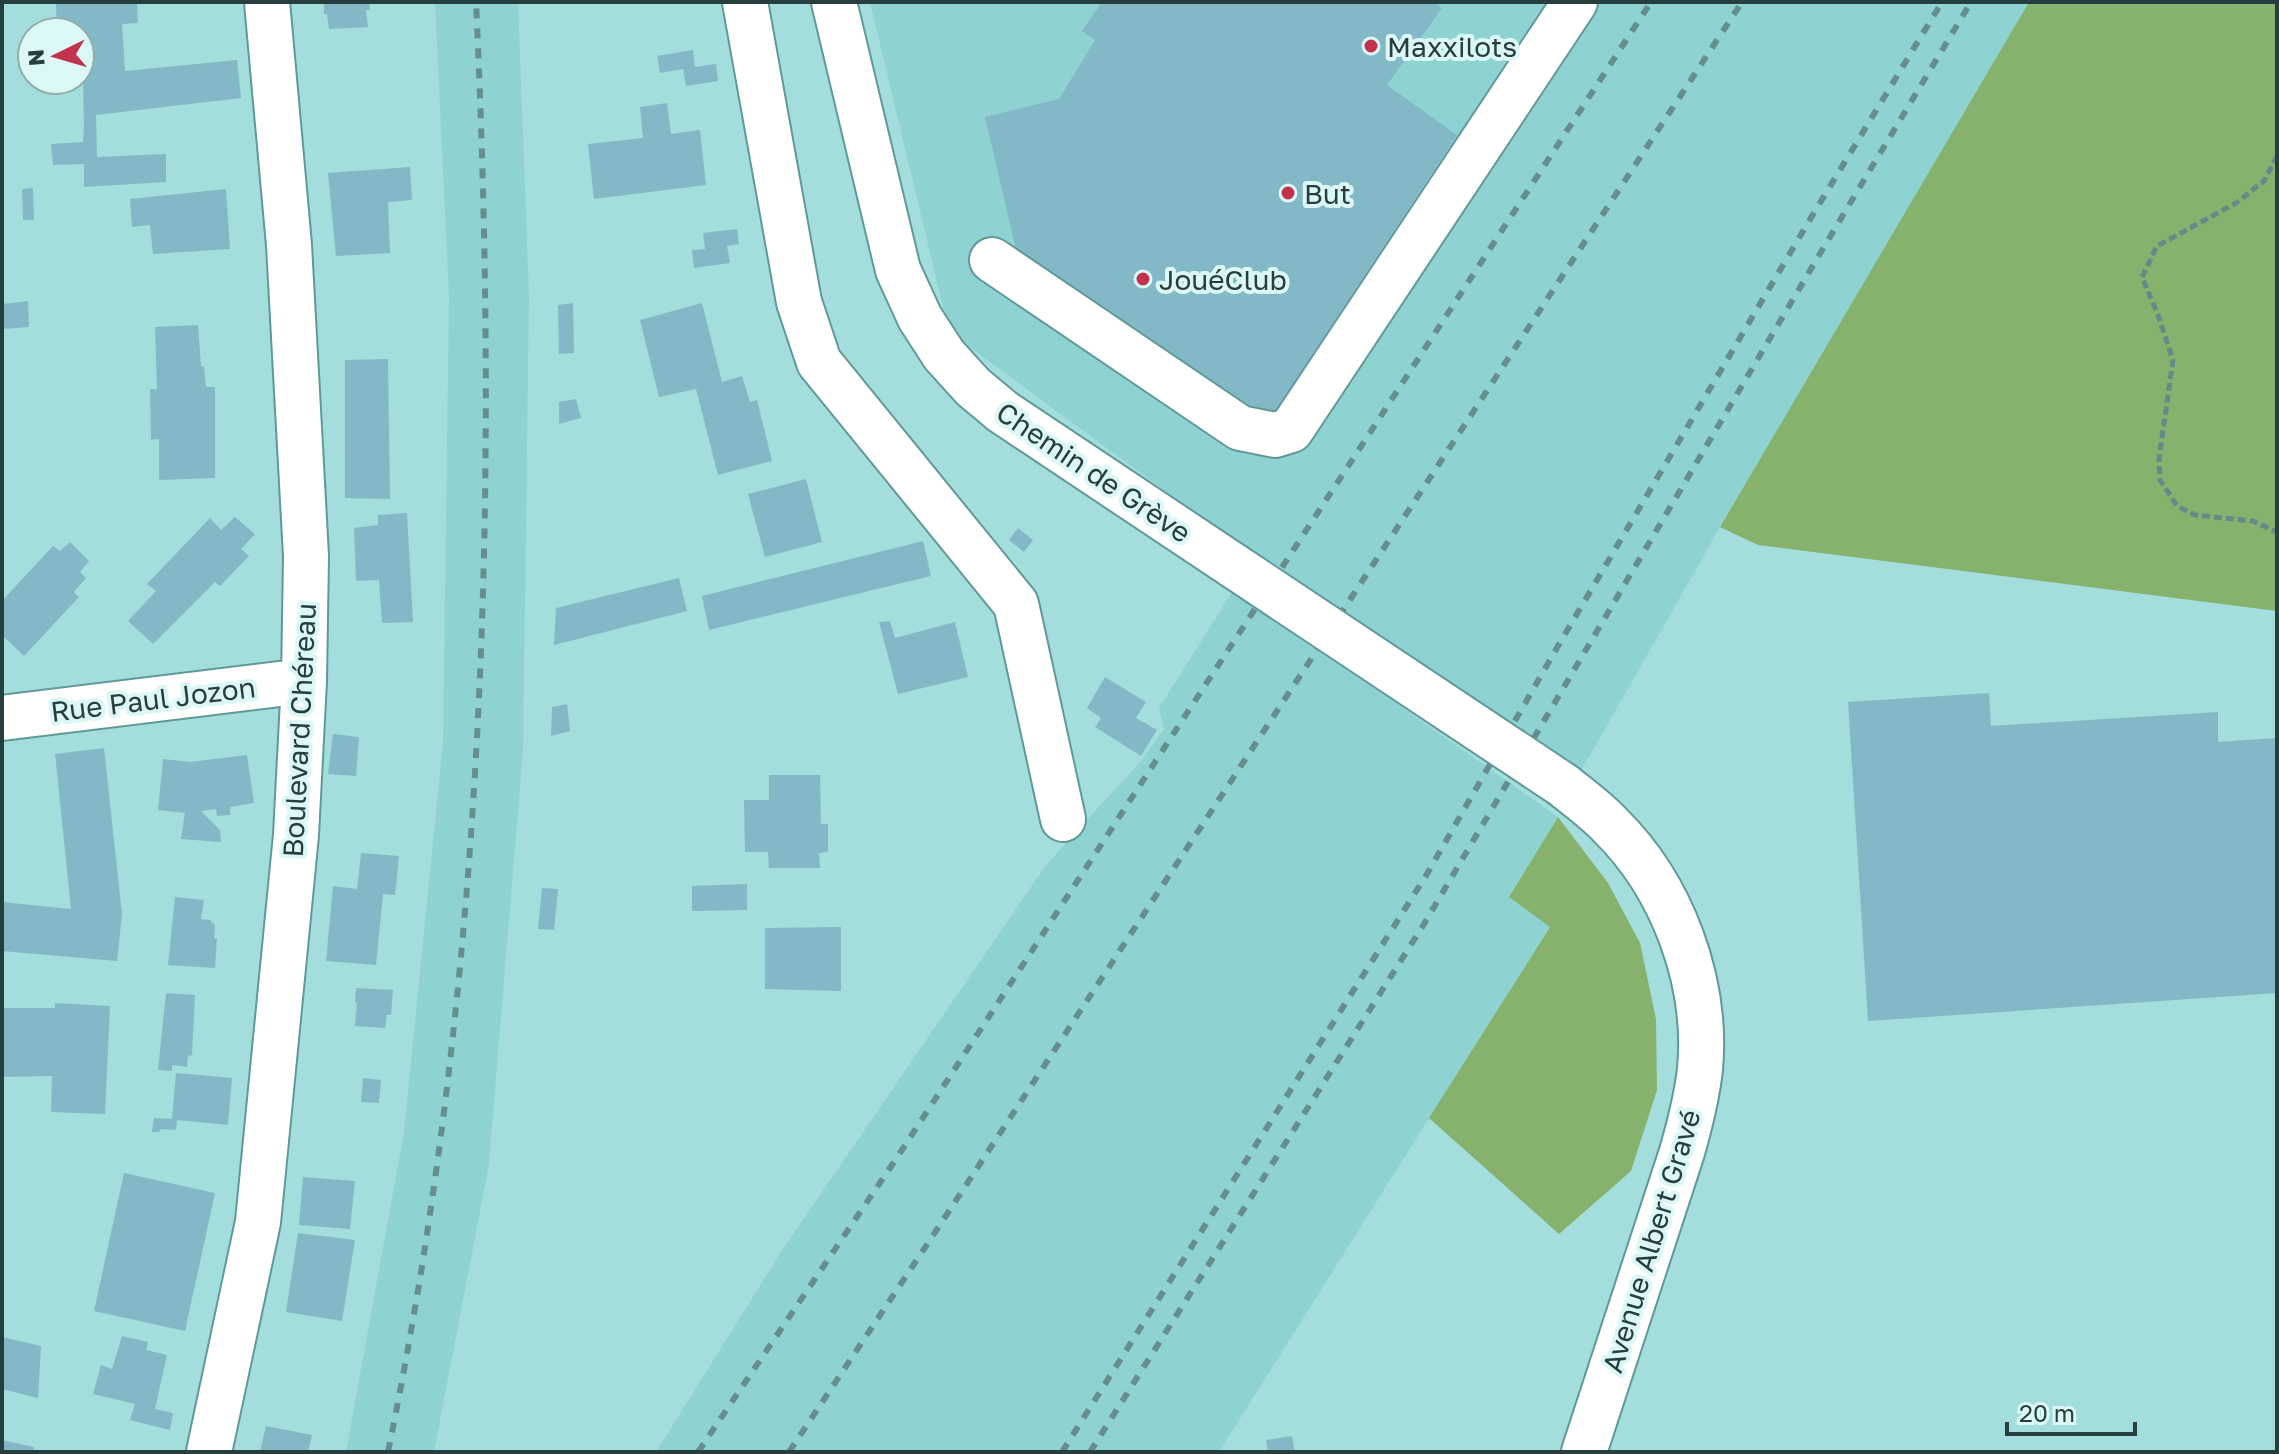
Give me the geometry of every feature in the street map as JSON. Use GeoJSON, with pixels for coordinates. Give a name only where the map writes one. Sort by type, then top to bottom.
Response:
{"type":"FeatureCollection","features":[{"type":"Feature","properties":{"kind":"street","name":"Boulevard Chéreau"},"geometry":{"type":"LineString","coordinates":[[209,1452],[258,1222],[296,835],[304,681],[306,556],[299,416],[289,245],[267,2]]}},
{"type":"Feature","properties":{"kind":"street"},"geometry":{"type":"LineString","coordinates":[[745,2],[799,302],[819,362],[1016,604],[1063,819]]}},
{"type":"Feature","properties":{"kind":"street","name":"Chemin de Grève"},"geometry":{"type":"LineString","coordinates":[[834,2],[898,270],[920,318],[944,355],[973,387],[1003,412],[1563,785]]}},
{"type":"Feature","properties":{"kind":"street"},"geometry":{"type":"LineString","coordinates":[[992,260],[1240,428],[1275,435],[1291,430],[1575,2]]}},
{"type":"Feature","properties":{"kind":"street","name":"Rue Paul Jozon"},"geometry":{"type":"LineString","coordinates":[[2,718],[304,681]]}},
{"type":"Feature","properties":{"kind":"street","name":"Avenue Albert Gravé"},"geometry":{"type":"LineString","coordinates":[[1563,785],[1610,824],[1649,872],[1678,926],[1697,1002],[1701,1042],[1694,1112],[1584,1452]]}},
{"type":"Feature","properties":{"kind":"path"},"geometry":{"type":"LineString","coordinates":[[2277,156],[2264,181],[2236,203],[2157,246],[2142,277],[2173,360],[2159,459],[2160,480],[2177,506],[2195,515],[2253,521],[2277,532]]}},
{"type":"Feature","properties":{"kind":"shaded area"},"geometry":{"type":"Polygon","coordinates":[[[435,2],[518,2],[529,296],[523,750],[489,1164],[434,1452],[346,1452],[404,1132],[443,742],[449,296],[435,2]]]}},
{"type":"Feature","properties":{"kind":"shaded area"},"geometry":{"type":"Polygon","coordinates":[[[870,2],[2029,2],[1720,527],[1578,776],[1256,558],[949,332],[870,2]]]}},
{"type":"Feature","properties":{"kind":"shaded area"},"geometry":{"type":"Polygon","coordinates":[[[1234,589],[1558,817],[1509,896],[1550,926],[1219,1452],[656,1452],[783,1249],[1046,865],[1141,761],[1164,729],[1159,708],[1234,589]]]}},
{"type":"Feature","properties":{"kind":"green space"},"geometry":{"type":"Polygon","coordinates":[[[2029,2],[2277,2],[2277,611],[1758,545],[1720,527],[2029,2]]]}},
{"type":"Feature","properties":{"kind":"green space"},"geometry":{"type":"Polygon","coordinates":[[[1558,817],[1608,883],[1640,943],[1656,1019],[1657,1090],[1631,1171],[1559,1234],[1429,1118],[1550,927],[1509,897],[1558,817]]]}},
{"type":"Feature","properties":{"kind":"building"},"geometry":{"type":"Polygon","coordinates":[[[56,2],[137,2],[138,23],[122,24],[125,71],[237,60],[241,98],[96,115],[97,157],[166,154],[166,182],[84,187],[84,164],[53,165],[51,144],[83,142],[83,96],[96,96],[96,16],[56,16],[56,2]]]}},
{"type":"Feature","properties":{"kind":"building"},"geometry":{"type":"Polygon","coordinates":[[[324,2],[369,2],[370,10],[366,10],[368,27],[329,29],[324,2]]]}},
{"type":"Feature","properties":{"kind":"building","name":"But"},"geometry":{"type":"Polygon","coordinates":[[[1102,2],[1433,2],[1442,8],[1387,85],[1457,135],[1270,422],[1017,254],[985,117],[1059,99],[1095,40],[1082,31],[1102,2]]]}},
{"type":"Feature","properties":{"kind":"building"},"geometry":{"type":"Polygon","coordinates":[[[693,50],[695,67],[716,64],[718,81],[686,86],[683,69],[660,73],[657,56],[693,50]]]}},
{"type":"Feature","properties":{"kind":"building"},"geometry":{"type":"Polygon","coordinates":[[[667,103],[671,134],[700,130],[706,185],[594,199],[588,144],[643,138],[640,107],[667,103]]]}},
{"type":"Feature","properties":{"kind":"building"},"geometry":{"type":"Polygon","coordinates":[[[410,167],[412,200],[388,202],[390,253],[336,256],[328,173],[410,167]]]}},
{"type":"Feature","properties":{"kind":"building"},"geometry":{"type":"Polygon","coordinates":[[[33,188],[34,220],[23,220],[22,189],[33,188]]]}},
{"type":"Feature","properties":{"kind":"building"},"geometry":{"type":"Polygon","coordinates":[[[226,189],[230,249],[153,254],[150,225],[132,227],[130,199],[226,189]]]}},
{"type":"Feature","properties":{"kind":"building"},"geometry":{"type":"Polygon","coordinates":[[[737,229],[739,244],[727,246],[730,263],[694,268],[692,250],[705,249],[703,233],[737,229]]]}},
{"type":"Feature","properties":{"kind":"building"},"geometry":{"type":"Polygon","coordinates":[[[28,301],[29,327],[2,329],[2,304],[28,301]]]}},
{"type":"Feature","properties":{"kind":"building"},"geometry":{"type":"Polygon","coordinates":[[[573,303],[574,353],[559,354],[558,305],[573,303]]]}},
{"type":"Feature","properties":{"kind":"building"},"geometry":{"type":"Polygon","coordinates":[[[702,303],[722,382],[742,376],[750,402],[757,400],[772,461],[718,475],[696,389],[659,397],[640,320],[702,303]]]}},
{"type":"Feature","properties":{"kind":"building"},"geometry":{"type":"Polygon","coordinates":[[[198,325],[206,387],[215,387],[215,478],[159,480],[159,439],[151,440],[150,389],[157,389],[155,327],[198,325]]]}},
{"type":"Feature","properties":{"kind":"building"},"geometry":{"type":"Polygon","coordinates":[[[388,359],[390,499],[345,498],[345,360],[388,359]]]}},
{"type":"Feature","properties":{"kind":"building"},"geometry":{"type":"Polygon","coordinates":[[[576,399],[581,418],[559,424],[559,402],[576,399]]]}},
{"type":"Feature","properties":{"kind":"building"},"geometry":{"type":"Polygon","coordinates":[[[806,479],[822,542],[765,557],[748,494],[806,479]]]}},
{"type":"Feature","properties":{"kind":"building"},"geometry":{"type":"Polygon","coordinates":[[[407,513],[413,622],[382,623],[379,580],[356,581],[354,528],[378,525],[378,515],[407,513]]]}},
{"type":"Feature","properties":{"kind":"building"},"geometry":{"type":"Polygon","coordinates":[[[235,517],[255,534],[241,549],[249,556],[220,586],[215,582],[153,644],[128,621],[156,591],[147,584],[210,518],[221,530],[235,517]]]}},
{"type":"Feature","properties":{"kind":"building"},"geometry":{"type":"Polygon","coordinates":[[[1018,528],[1033,540],[1024,552],[1009,540],[1018,528]]]}},
{"type":"Feature","properties":{"kind":"building"},"geometry":{"type":"Polygon","coordinates":[[[923,541],[931,576],[709,630],[702,596],[923,541]]]}},
{"type":"Feature","properties":{"kind":"building"},"geometry":{"type":"Polygon","coordinates":[[[70,542],[89,561],[80,572],[86,578],[74,592],[79,597],[24,656],[2,635],[2,601],[53,546],[60,551],[70,542]]]}},
{"type":"Feature","properties":{"kind":"building"},"geometry":{"type":"Polygon","coordinates":[[[679,578],[687,611],[554,645],[556,608],[679,578]]]}},
{"type":"Feature","properties":{"kind":"building"},"geometry":{"type":"Polygon","coordinates":[[[890,621],[895,638],[955,622],[968,677],[898,694],[879,622],[890,621]]]}},
{"type":"Feature","properties":{"kind":"building"},"geometry":{"type":"Polygon","coordinates":[[[1105,677],[1146,702],[1136,718],[1157,730],[1141,756],[1095,727],[1101,718],[1087,708],[1105,677]]]}},
{"type":"Feature","properties":{"kind":"building"},"geometry":{"type":"Polygon","coordinates":[[[1989,693],[1991,726],[2218,712],[2218,742],[2277,738],[2277,993],[1868,1021],[1848,702],[1989,693]]]}},
{"type":"Feature","properties":{"kind":"building"},"geometry":{"type":"Polygon","coordinates":[[[567,704],[570,731],[551,736],[552,707],[567,704]]]}},
{"type":"Feature","properties":{"kind":"building"},"geometry":{"type":"Polygon","coordinates":[[[333,734],[359,737],[356,776],[328,774],[333,734]]]}},
{"type":"Feature","properties":{"kind":"building"},"geometry":{"type":"Polygon","coordinates":[[[104,748],[122,914],[117,961],[2,951],[2,902],[71,909],[55,754],[104,748]]]}},
{"type":"Feature","properties":{"kind":"building"},"geometry":{"type":"Polygon","coordinates":[[[247,755],[254,803],[230,807],[230,815],[217,816],[216,809],[201,811],[220,830],[221,842],[181,839],[185,813],[158,810],[163,759],[190,762],[247,755]]]}},
{"type":"Feature","properties":{"kind":"building"},"geometry":{"type":"Polygon","coordinates":[[[769,775],[820,775],[821,824],[828,824],[828,852],[819,853],[820,868],[769,868],[768,852],[745,852],[744,800],[769,800],[769,775]]]}},
{"type":"Feature","properties":{"kind":"building"},"geometry":{"type":"Polygon","coordinates":[[[361,853],[399,856],[395,895],[383,894],[376,965],[326,961],[333,886],[357,889],[361,853]]]}},
{"type":"Feature","properties":{"kind":"building"},"geometry":{"type":"Polygon","coordinates":[[[747,884],[747,910],[692,911],[692,886],[747,884]]]}},
{"type":"Feature","properties":{"kind":"building"},"geometry":{"type":"Polygon","coordinates":[[[542,888],[558,889],[554,930],[538,929],[542,888]]]}},
{"type":"Feature","properties":{"kind":"building"},"geometry":{"type":"Polygon","coordinates":[[[175,897],[204,900],[201,919],[210,920],[215,925],[215,968],[168,965],[175,897]]]}},
{"type":"Feature","properties":{"kind":"building"},"geometry":{"type":"Polygon","coordinates":[[[841,927],[841,991],[765,989],[765,928],[841,927]]]}},
{"type":"Feature","properties":{"kind":"building"},"geometry":{"type":"Polygon","coordinates":[[[356,988],[393,990],[391,1015],[387,1015],[385,1028],[355,1026],[356,988]]]}},
{"type":"Feature","properties":{"kind":"building"},"geometry":{"type":"Polygon","coordinates":[[[166,993],[195,995],[192,1055],[188,1056],[187,1067],[172,1065],[172,1071],[158,1070],[166,993]]]}},
{"type":"Feature","properties":{"kind":"building"},"geometry":{"type":"Polygon","coordinates":[[[55,1003],[110,1006],[105,1114],[51,1112],[52,1076],[2,1077],[2,1008],[55,1008],[55,1003]]]}},
{"type":"Feature","properties":{"kind":"building"},"geometry":{"type":"Polygon","coordinates":[[[176,1073],[232,1078],[228,1125],[177,1120],[176,1130],[152,1132],[154,1118],[172,1119],[176,1073]]]}},
{"type":"Feature","properties":{"kind":"building"},"geometry":{"type":"Polygon","coordinates":[[[363,1078],[381,1080],[379,1103],[361,1102],[363,1078]]]}},
{"type":"Feature","properties":{"kind":"building"},"geometry":{"type":"Polygon","coordinates":[[[124,1173],[215,1193],[185,1331],[94,1311],[124,1173]]]}},
{"type":"Feature","properties":{"kind":"building"},"geometry":{"type":"Polygon","coordinates":[[[303,1177],[355,1181],[350,1229],[299,1225],[303,1177]]]}},
{"type":"Feature","properties":{"kind":"building"},"geometry":{"type":"Polygon","coordinates":[[[298,1233],[355,1240],[342,1321],[286,1312],[298,1233]]]}},
{"type":"Feature","properties":{"kind":"building"},"geometry":{"type":"Polygon","coordinates":[[[122,1336],[148,1342],[146,1350],[167,1355],[155,1409],[173,1413],[170,1430],[130,1420],[135,1404],[93,1394],[101,1365],[112,1369],[122,1336]]]}},
{"type":"Feature","properties":{"kind":"building"},"geometry":{"type":"Polygon","coordinates":[[[2,1337],[41,1346],[38,1398],[2,1389],[2,1337]]]}},
{"type":"Feature","properties":{"kind":"building"},"geometry":{"type":"Polygon","coordinates":[[[266,1426],[312,1435],[308,1452],[260,1452],[266,1426]]]}},
{"type":"Feature","properties":{"kind":"building"},"geometry":{"type":"Polygon","coordinates":[[[1292,1436],[1295,1452],[1268,1452],[1266,1440],[1292,1436]]]}},
{"type":"Feature","properties":{"kind":"building"},"geometry":{"type":"Polygon","coordinates":[[[2,1440],[34,1447],[33,1452],[2,1452],[2,1440]]]}},
{"type":"Feature","properties":{"kind":"railway"},"geometry":{"type":"LineString","coordinates":[[388,1452],[421,1273],[446,1093],[465,912],[477,730],[484,548],[486,366],[476,2]]}},
{"type":"Feature","properties":{"kind":"railway"},"geometry":{"type":"LineString","coordinates":[[698,1452],[896,1159],[1651,2]]}},
{"type":"Feature","properties":{"kind":"railway"},"geometry":{"type":"LineString","coordinates":[[789,1452],[1742,2]]}},
{"type":"Feature","properties":{"kind":"railway"},"geometry":{"type":"LineString","coordinates":[[1062,1452],[1427,874],[1809,221],[1942,2]]}},
{"type":"Feature","properties":{"kind":"railway"},"geometry":{"type":"LineString","coordinates":[[1090,1452],[1424,924],[1971,2]]}},
{"type":"Feature","properties":{"kind":"place","name":"Maxxilots"},"geometry":{"type":"Point","coordinates":[1371,46]}},
{"type":"Feature","properties":{"kind":"place","name":"But"},"geometry":{"type":"Point","coordinates":[1288,193]}},
{"type":"Feature","properties":{"kind":"place","name":"JouéClub"},"geometry":{"type":"Point","coordinates":[1143,279]}}]}
